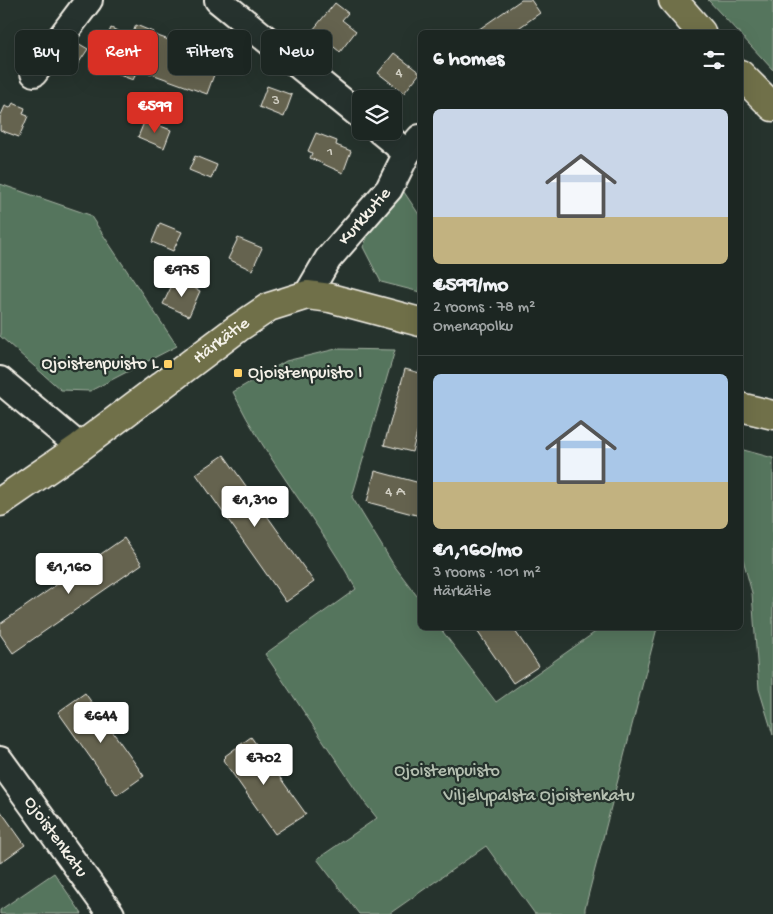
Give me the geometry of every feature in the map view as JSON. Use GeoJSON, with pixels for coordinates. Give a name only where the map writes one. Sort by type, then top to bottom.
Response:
{"type":"FeatureCollection","features":[{"type":"Feature","properties":{"kind":"main road"},"geometry":{"type":"LineString","coordinates":[[673,0],[695,30]]}},
{"type":"Feature","properties":{"kind":"main road"},"geometry":{"type":"LineString","coordinates":[[743,77],[773,108]]}},
{"type":"Feature","properties":{"kind":"main road","name":"Härkätie"},"geometry":{"type":"LineString","coordinates":[[0,502],[80,447],[238,328],[270,307],[307,295],[330,298],[418,321]]}},
{"type":"Feature","properties":{"kind":"main road"},"geometry":{"type":"LineString","coordinates":[[743,407],[773,415]]}},
{"type":"Feature","properties":{"kind":"street"},"geometry":{"type":"LineString","coordinates":[[66,30],[89,0]]}},
{"type":"Feature","properties":{"kind":"street"},"geometry":{"type":"LineString","coordinates":[[218,0],[352,109]]}},
{"type":"Feature","properties":{"kind":"street"},"geometry":{"type":"LineString","coordinates":[[400,140],[413,146]]}},
{"type":"Feature","properties":{"kind":"street","name":"Kurkkutie"},"geometry":{"type":"LineString","coordinates":[[307,295],[328,259],[389,189],[413,146]]}},
{"type":"Feature","properties":{"kind":"street"},"geometry":{"type":"LineString","coordinates":[[0,380],[80,447]]}},
{"type":"Feature","properties":{"kind":"street","name":"Ojoistenkatu"},"geometry":{"type":"LineString","coordinates":[[0,760],[111,914]]}},
{"type":"Feature","properties":{"kind":"green space"},"geometry":{"type":"Polygon","coordinates":[[[708,0],[773,0],[773,70],[743,37],[743,30],[736,30],[708,0]]]}},
{"type":"Feature","properties":{"kind":"green space"},"geometry":{"type":"Polygon","coordinates":[[[0,184],[90,215],[177,346],[90,391],[61,390],[0,336],[0,184]]]}},
{"type":"Feature","properties":{"kind":"green space"},"geometry":{"type":"Polygon","coordinates":[[[404,192],[418,213],[418,291],[381,282],[363,247],[375,220],[404,192]]]}},
{"type":"Feature","properties":{"kind":"green space","name":"Ojoistenpuisto"},"geometry":{"type":"Polygon","coordinates":[[[336,349],[395,350],[352,497],[393,564],[418,597],[418,630],[442,630],[496,702],[598,630],[656,630],[585,914],[535,914],[486,846],[389,914],[359,914],[317,859],[377,818],[265,654],[356,589],[326,539],[261,443],[233,392],[286,361],[336,349]]]}},
{"type":"Feature","properties":{"kind":"green space"},"geometry":{"type":"Polygon","coordinates":[[[743,450],[773,458],[773,735],[759,689],[752,593],[743,559],[743,450]]]}},
{"type":"Feature","properties":{"kind":"green space"},"geometry":{"type":"Polygon","coordinates":[[[54,873],[82,914],[0,914],[0,910],[54,873]]]}},
{"type":"Feature","properties":{"kind":"building"},"geometry":{"type":"Polygon","coordinates":[[[521,0],[531,0],[540,13],[516,30],[478,30],[521,0]]]}},
{"type":"Feature","properties":{"kind":"building"},"geometry":{"type":"Polygon","coordinates":[[[335,3],[348,13],[342,20],[356,31],[340,52],[332,45],[332,30],[313,30],[335,3]]]}},
{"type":"Feature","properties":{"kind":"building"},"geometry":{"type":"Polygon","coordinates":[[[136,25],[148,30],[134,30],[136,25]]]}},
{"type":"Feature","properties":{"kind":"building"},"geometry":{"type":"Polygon","coordinates":[[[158,36],[168,40],[168,75],[214,75],[207,94],[155,75],[158,75],[158,36]]]}},
{"type":"Feature","properties":{"kind":"building"},"geometry":{"type":"Polygon","coordinates":[[[78,43],[88,49],[78,64],[78,43]]]}},
{"type":"Feature","properties":{"kind":"building"},"geometry":{"type":"Polygon","coordinates":[[[394,53],[418,71],[418,76],[404,93],[378,73],[394,53]]]}},
{"type":"Feature","properties":{"kind":"building"},"geometry":{"type":"Polygon","coordinates":[[[119,75],[135,75],[133,80],[119,75]]]}},
{"type":"Feature","properties":{"kind":"building"},"geometry":{"type":"Polygon","coordinates":[[[267,86],[292,95],[284,117],[259,107],[267,86]]]}},
{"type":"Feature","properties":{"kind":"building"},"geometry":{"type":"Polygon","coordinates":[[[13,103],[25,108],[23,114],[28,116],[19,137],[0,130],[0,117],[5,106],[10,108],[13,103]]]}},
{"type":"Feature","properties":{"kind":"building"},"geometry":{"type":"Polygon","coordinates":[[[145,120],[171,130],[164,148],[138,137],[145,120]]]}},
{"type":"Feature","properties":{"kind":"building"},"geometry":{"type":"Polygon","coordinates":[[[316,133],[337,141],[336,145],[351,151],[343,173],[310,158],[312,153],[308,151],[316,133]]]}},
{"type":"Feature","properties":{"kind":"building"},"geometry":{"type":"Polygon","coordinates":[[[195,156],[217,165],[211,179],[189,170],[195,156]]]}},
{"type":"Feature","properties":{"kind":"building"},"geometry":{"type":"Polygon","coordinates":[[[160,223],[182,232],[173,251],[152,242],[160,223]]]}},
{"type":"Feature","properties":{"kind":"building"},"geometry":{"type":"Polygon","coordinates":[[[238,238],[262,248],[252,270],[228,259],[238,238]]]}},
{"type":"Feature","properties":{"kind":"building"},"geometry":{"type":"Polygon","coordinates":[[[175,279],[200,291],[189,316],[163,304],[175,279]]]}},
{"type":"Feature","properties":{"kind":"building"},"geometry":{"type":"Polygon","coordinates":[[[405,369],[418,372],[418,430],[412,452],[384,445],[405,369]]]}},
{"type":"Feature","properties":{"kind":"building"},"geometry":{"type":"Polygon","coordinates":[[[224,455],[314,582],[286,602],[196,474],[224,455]]]}},
{"type":"Feature","properties":{"kind":"building"},"geometry":{"type":"Polygon","coordinates":[[[375,471],[418,482],[418,515],[367,502],[375,471]]]}},
{"type":"Feature","properties":{"kind":"building"},"geometry":{"type":"Polygon","coordinates":[[[124,538],[142,564],[13,653],[0,634],[0,624],[124,538]]]}},
{"type":"Feature","properties":{"kind":"building"},"geometry":{"type":"Polygon","coordinates":[[[476,630],[514,630],[539,666],[513,683],[476,630]]]}},
{"type":"Feature","properties":{"kind":"building"},"geometry":{"type":"Polygon","coordinates":[[[85,693],[144,776],[117,795],[58,712],[85,693]]]}},
{"type":"Feature","properties":{"kind":"building"},"geometry":{"type":"Polygon","coordinates":[[[251,737],[306,814],[275,834],[223,760],[225,756],[251,737]]]}},
{"type":"Feature","properties":{"kind":"building"},"geometry":{"type":"Polygon","coordinates":[[[0,810],[25,845],[0,863],[0,810]]]}},
{"type":"Feature","properties":{"kind":"place","name":"Ojoistenpuisto L"},"geometry":{"type":"Point","coordinates":[168,364]}},
{"type":"Feature","properties":{"kind":"place","name":"Ojoistenpuisto I"},"geometry":{"type":"Point","coordinates":[238,373]}},
{"type":"Feature","properties":{"kind":"park label","name":"Viljelypalsta Ojoistenkatu"},"geometry":{"type":"Point","coordinates":[539,796]}}]}
